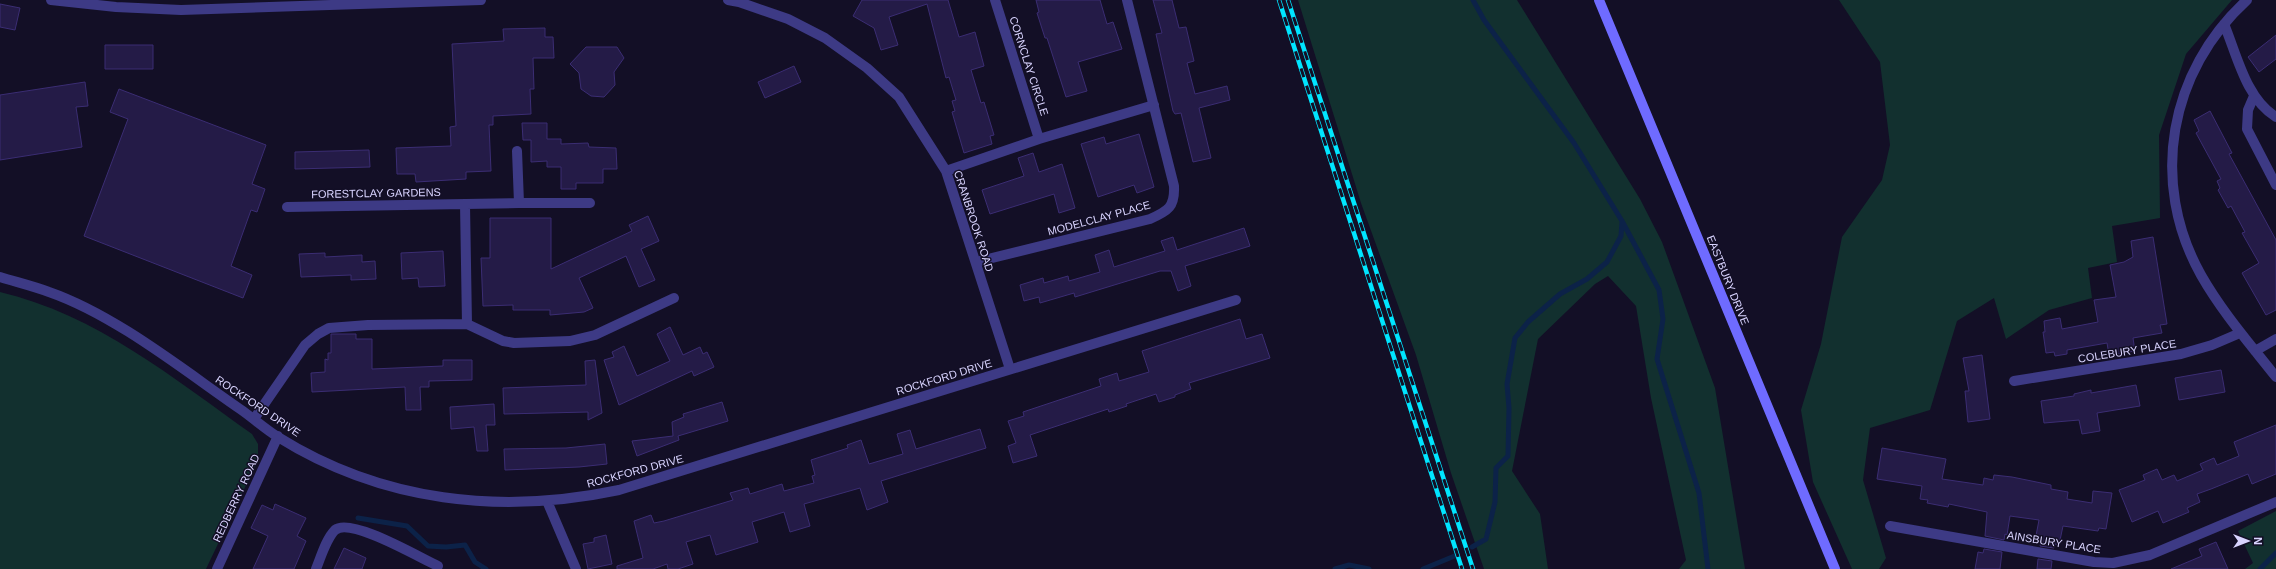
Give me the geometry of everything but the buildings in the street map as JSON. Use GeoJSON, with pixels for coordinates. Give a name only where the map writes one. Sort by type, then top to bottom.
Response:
{"type":"FeatureCollection","features":[{"type":"Feature","properties":{"kind":"street"},"geometry":{"type":"LineString","coordinates":[[51,0],[116,8],[181,10],[302,3],[481,0]]}},
{"type":"Feature","properties":{"kind":"street","name":"CRANBROOK ROAD"},"geometry":{"type":"LineString","coordinates":[[728,0],[739,2],[788,19],[825,38],[867,68],[899,97],[946,171],[1010,369]]}},
{"type":"Feature","properties":{"kind":"street","name":"CORNCLAY CIRCLE"},"geometry":{"type":"LineString","coordinates":[[995,0],[1039,139]]}},
{"type":"Feature","properties":{"kind":"street","name":"MODELCLAY PLACE"},"geometry":{"type":"LineString","coordinates":[[976,262],[1150,219],[1167,211],[1175,199],[1174,186],[1127,0]]}},
{"type":"Feature","properties":{"kind":"street","name":"EASTBURY DRIVE"},"geometry":{"type":"LineString","coordinates":[[1598,0],[1835,569]]}},
{"type":"Feature","properties":{"kind":"street"},"geometry":{"type":"LineString","coordinates":[[2247,0],[2224,24],[2198,60],[2182,99],[2173,142],[2172,179],[2176,211],[2186,242],[2201,274],[2240,333],[2276,377]]}},
{"type":"Feature","properties":{"kind":"street"},"geometry":{"type":"LineString","coordinates":[[2224,24],[2254,96],[2263,108],[2276,117]]}},
{"type":"Feature","properties":{"kind":"street"},"geometry":{"type":"LineString","coordinates":[[2254,96],[2248,110],[2247,129],[2276,185]]}},
{"type":"Feature","properties":{"kind":"street"},"geometry":{"type":"LineString","coordinates":[[946,171],[1039,139],[1154,105]]}},
{"type":"Feature","properties":{"kind":"street"},"geometry":{"type":"LineString","coordinates":[[517,151],[519,203]]}},
{"type":"Feature","properties":{"kind":"street","name":"FORESTCLAY GARDENS"},"geometry":{"type":"LineString","coordinates":[[287,207],[590,203]]}},
{"type":"Feature","properties":{"kind":"street"},"geometry":{"type":"LineString","coordinates":[[465,204],[467,324]]}},
{"type":"Feature","properties":{"kind":"street","name":"ROCKFORD DRIVE"},"geometry":{"type":"LineString","coordinates":[[0,277],[50,292],[104,318],[130,333],[278,436],[332,465],[379,482],[430,495],[475,502],[510,503],[584,497],[619,490],[1236,300]]}},
{"type":"Feature","properties":{"kind":"street"},"geometry":{"type":"LineString","coordinates":[[254,418],[306,345],[318,334],[329,328],[368,325],[467,324],[508,342],[570,341],[595,335],[674,298]]}},
{"type":"Feature","properties":{"kind":"street","name":"COLEBURY PLACE"},"geometry":{"type":"LineString","coordinates":[[2014,381],[2181,354],[2212,345],[2240,333]]}},
{"type":"Feature","properties":{"kind":"street"},"geometry":{"type":"LineString","coordinates":[[2255,350],[2276,339]]}},
{"type":"Feature","properties":{"kind":"street","name":"REDBERRY ROAD"},"geometry":{"type":"LineString","coordinates":[[217,569],[278,436]]}},
{"type":"Feature","properties":{"kind":"street"},"geometry":{"type":"LineString","coordinates":[[547,501],[576,569]]}},
{"type":"Feature","properties":{"kind":"street","name":"AINSBURY PLACE"},"geometry":{"type":"LineString","coordinates":[[1890,526],[2094,562],[2113,563],[2150,555],[2276,502]]}},
{"type":"Feature","properties":{"kind":"street"},"geometry":{"type":"LineString","coordinates":[[316,569],[330,537],[336,530],[344,527],[363,531],[438,566]]}},
{"type":"Feature","properties":{"kind":"green space"},"geometry":{"type":"Polygon","coordinates":[[[1298,0],[1517,0],[1640,199],[1662,242],[1715,388],[1745,569],[1679,569],[1686,560],[1651,398],[1636,306],[1608,276],[1595,284],[1538,339],[1512,471],[1540,514],[1548,569],[1484,569],[1451,473],[1416,355],[1361,203],[1298,0]]]}},
{"type":"Feature","properties":{"kind":"green space"},"geometry":{"type":"Polygon","coordinates":[[[1839,0],[2232,0],[2186,54],[2159,135],[2160,218],[2112,226],[2117,262],[2088,268],[2092,298],[2049,310],[2006,339],[1994,298],[1957,321],[1930,410],[1870,428],[1863,480],[1886,558],[1879,569],[1852,569],[1813,482],[1801,410],[1821,344],[1842,237],[1882,180],[1890,145],[1880,62],[1839,0]]]}},
{"type":"Feature","properties":{"kind":"green space"},"geometry":{"type":"Polygon","coordinates":[[[0,292],[35,302],[102,332],[193,391],[252,434],[258,444],[258,460],[206,569],[0,569],[0,292]]]}},
{"type":"Feature","properties":{"kind":"green space"},"geometry":{"type":"Polygon","coordinates":[[[2276,511],[2276,569],[2245,569],[2253,563],[2238,531],[2276,511]]]}},
{"type":"Feature","properties":{"kind":"waterway"},"geometry":{"type":"LineString","coordinates":[[1473,0],[1484,20],[1574,143],[1622,221],[1659,290],[1663,319],[1657,359],[1699,493],[1708,569]]}},
{"type":"Feature","properties":{"kind":"waterway"},"geometry":{"type":"LineString","coordinates":[[1472,547],[1486,539],[1495,502],[1496,468],[1508,456],[1509,408],[1507,384],[1515,338],[1528,322],[1560,294],[1587,279],[1607,262],[1621,236],[1622,222]]}},
{"type":"Feature","properties":{"kind":"waterway"},"geometry":{"type":"LineString","coordinates":[[358,518],[407,526],[428,546],[446,547],[465,545],[475,562],[486,569]]}},
{"type":"Feature","properties":{"kind":"waterway"},"geometry":{"type":"LineString","coordinates":[[2260,569],[2276,553]]}},
{"type":"Feature","properties":{"kind":"waterway"},"geometry":{"type":"LineString","coordinates":[[1423,569],[1457,555]]}},
{"type":"Feature","properties":{"kind":"waterway"},"geometry":{"type":"LineString","coordinates":[[1335,569],[1349,565],[1369,569]]}},
{"type":"Feature","properties":{"kind":"railway"},"geometry":{"type":"LineString","coordinates":[[1279,0],[1462,569]]}},
{"type":"Feature","properties":{"kind":"railway"},"geometry":{"type":"LineString","coordinates":[[1288,0],[1473,569]]}}]}
